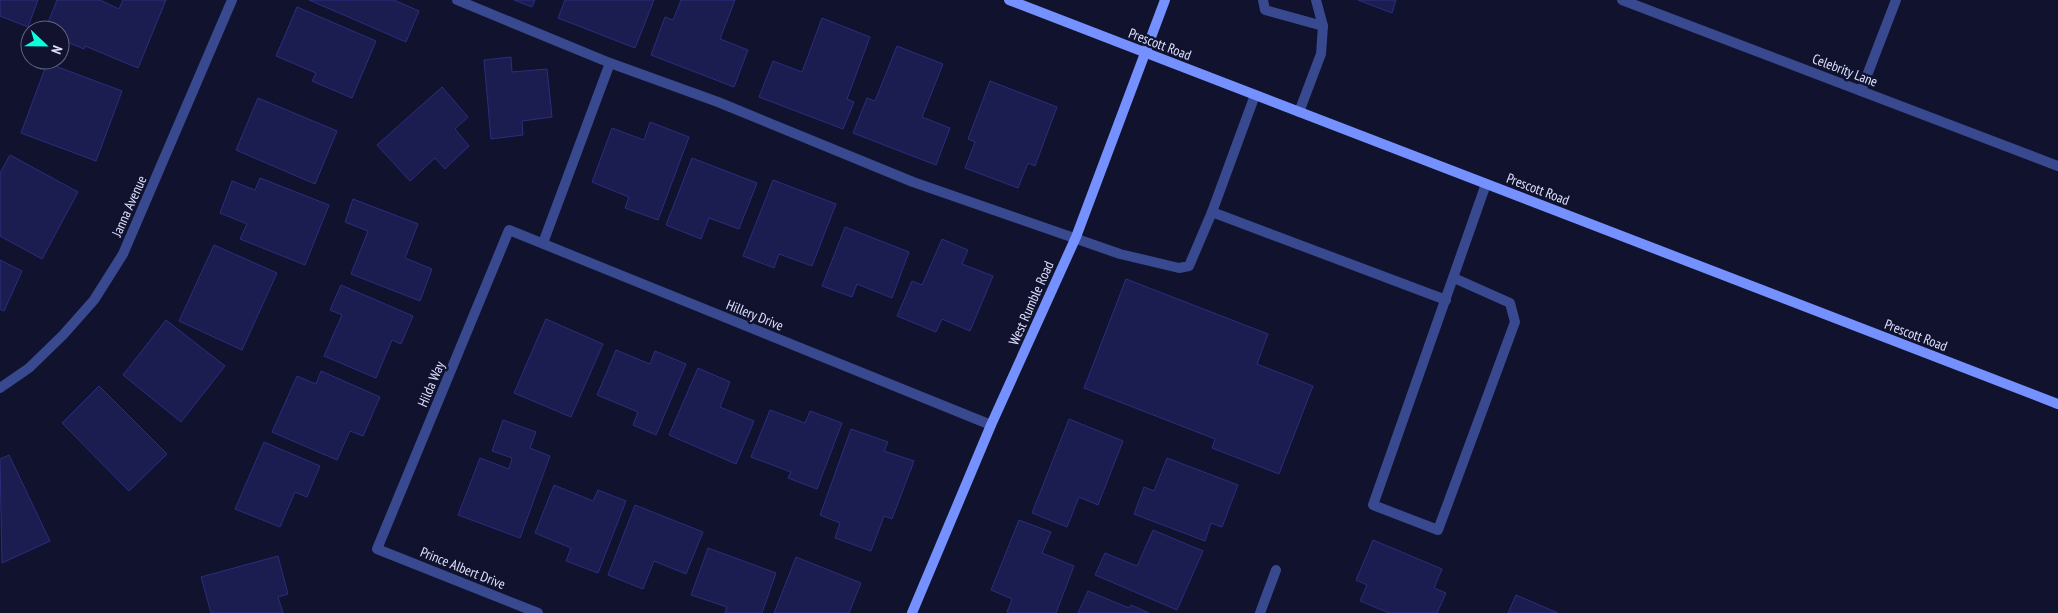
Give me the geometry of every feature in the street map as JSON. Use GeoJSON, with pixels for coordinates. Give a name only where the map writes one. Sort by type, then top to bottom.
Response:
{"type":"FeatureCollection","features":[{"type":"Feature","properties":{"kind":"main road","name":"Prescott Road"},"geometry":{"type":"LineString","coordinates":[[1009,0],[2058,404]]}},
{"type":"Feature","properties":{"kind":"main road","name":"West Rumble Road"},"geometry":{"type":"LineString","coordinates":[[912,613],[991,425],[1076,237],[1165,0]]}},
{"type":"Feature","properties":{"kind":"street","name":"Janna Avenue"},"geometry":{"type":"LineString","coordinates":[[0,388],[28,368],[63,335],[94,300],[123,254],[232,0]]}},
{"type":"Feature","properties":{"kind":"street"},"geometry":{"type":"LineString","coordinates":[[457,0],[610,63],[718,102],[913,182],[1076,237],[1120,254],[1179,268],[1189,266],[1212,212],[1255,95]]}},
{"type":"Feature","properties":{"kind":"street"},"geometry":{"type":"LineString","coordinates":[[1263,0],[1265,10],[1323,26]]}},
{"type":"Feature","properties":{"kind":"street"},"geometry":{"type":"LineString","coordinates":[[1300,112],[1321,54],[1323,26],[1316,0]]}},
{"type":"Feature","properties":{"kind":"street","name":"Celebrity Lane"},"geometry":{"type":"LineString","coordinates":[[1622,0],[2058,166]]}},
{"type":"Feature","properties":{"kind":"street"},"geometry":{"type":"LineString","coordinates":[[1861,91],[1896,0]]}},
{"type":"Feature","properties":{"kind":"street"},"geometry":{"type":"LineString","coordinates":[[543,243],[610,63]]}},
{"type":"Feature","properties":{"kind":"street"},"geometry":{"type":"LineString","coordinates":[[1454,278],[1510,303],[1515,322],[1438,530],[1373,505],[1486,184]]}},
{"type":"Feature","properties":{"kind":"street"},"geometry":{"type":"LineString","coordinates":[[1212,212],[1446,300]]}},
{"type":"Feature","properties":{"kind":"street","name":"Hillery Drive"},"geometry":{"type":"LineString","coordinates":[[510,230],[991,425]]}},
{"type":"Feature","properties":{"kind":"street","name":"Hilda Way"},"geometry":{"type":"LineString","coordinates":[[377,549],[510,230]]}},
{"type":"Feature","properties":{"kind":"street","name":"Prince Albert Drive"},"geometry":{"type":"LineString","coordinates":[[377,549],[538,613]]}},
{"type":"Feature","properties":{"kind":"street"},"geometry":{"type":"LineString","coordinates":[[1260,613],[1276,570]]}},
{"type":"Feature","properties":{"kind":"building"},"geometry":{"type":"Polygon","coordinates":[[[0,0],[38,0],[31,20],[20,20],[20,24],[0,16],[0,0]]]}},
{"type":"Feature","properties":{"kind":"building"},"geometry":{"type":"Polygon","coordinates":[[[57,0],[100,0],[119,9],[123,0],[166,0],[138,68],[85,46],[84,49],[70,43],[70,20],[49,20],[57,0]]]}},
{"type":"Feature","properties":{"kind":"building"},"geometry":{"type":"Polygon","coordinates":[[[309,0],[394,0],[419,11],[406,42],[309,0]]]}},
{"type":"Feature","properties":{"kind":"building"},"geometry":{"type":"Polygon","coordinates":[[[514,0],[535,0],[532,7],[514,0]]]}},
{"type":"Feature","properties":{"kind":"building"},"geometry":{"type":"Polygon","coordinates":[[[565,0],[654,0],[635,48],[558,18],[565,0]]]}},
{"type":"Feature","properties":{"kind":"building"},"geometry":{"type":"Polygon","coordinates":[[[681,0],[735,0],[720,39],[748,50],[734,87],[651,55],[665,17],[673,20],[681,0]]]}},
{"type":"Feature","properties":{"kind":"building"},"geometry":{"type":"Polygon","coordinates":[[[1358,0],[1396,0],[1392,13],[1358,0]]]}},
{"type":"Feature","properties":{"kind":"building"},"geometry":{"type":"Polygon","coordinates":[[[297,7],[376,41],[352,98],[312,81],[316,73],[276,56],[297,7]]]}},
{"type":"Feature","properties":{"kind":"building"},"geometry":{"type":"Polygon","coordinates":[[[822,18],[870,37],[847,99],[854,102],[843,129],[759,97],[773,61],[802,72],[822,18]]]}},
{"type":"Feature","properties":{"kind":"building"},"geometry":{"type":"Polygon","coordinates":[[[897,46],[943,64],[922,117],[950,128],[936,165],[853,133],[867,98],[875,101],[897,46]]]}},
{"type":"Feature","properties":{"kind":"building"},"geometry":{"type":"Polygon","coordinates":[[[511,57],[512,72],[547,69],[552,117],[522,121],[523,135],[491,139],[484,60],[511,57]]]}},
{"type":"Feature","properties":{"kind":"building"},"geometry":{"type":"Polygon","coordinates":[[[44,70],[66,70],[122,91],[96,161],[21,133],[44,70]]]}},
{"type":"Feature","properties":{"kind":"building"},"geometry":{"type":"Polygon","coordinates":[[[990,81],[1057,107],[1035,166],[1028,163],[1018,188],[965,168],[975,142],[968,139],[990,81]]]}},
{"type":"Feature","properties":{"kind":"building"},"geometry":{"type":"Polygon","coordinates":[[[442,87],[468,117],[455,129],[469,146],[445,169],[435,158],[410,181],[377,145],[442,87]]]}},
{"type":"Feature","properties":{"kind":"building"},"geometry":{"type":"Polygon","coordinates":[[[258,98],[337,131],[315,184],[236,150],[258,98]]]}},
{"type":"Feature","properties":{"kind":"building"},"geometry":{"type":"Polygon","coordinates":[[[650,122],[689,137],[658,220],[625,208],[629,197],[592,182],[612,128],[644,140],[650,122]]]}},
{"type":"Feature","properties":{"kind":"building"},"geometry":{"type":"Polygon","coordinates":[[[10,155],[78,192],[42,259],[0,236],[0,173],[10,155]]]}},
{"type":"Feature","properties":{"kind":"building"},"geometry":{"type":"Polygon","coordinates":[[[692,158],[757,183],[739,229],[709,218],[701,239],[666,225],[692,158]]]}},
{"type":"Feature","properties":{"kind":"building"},"geometry":{"type":"Polygon","coordinates":[[[260,178],[329,205],[305,265],[240,239],[247,224],[220,213],[232,181],[255,190],[260,178]]]}},
{"type":"Feature","properties":{"kind":"building"},"geometry":{"type":"Polygon","coordinates":[[[773,180],[836,204],[812,266],[779,254],[774,268],[743,256],[773,180]]]}},
{"type":"Feature","properties":{"kind":"building"},"geometry":{"type":"Polygon","coordinates":[[[353,199],[418,224],[405,258],[432,269],[420,301],[351,274],[368,231],[345,222],[353,199]]]}},
{"type":"Feature","properties":{"kind":"building"},"geometry":{"type":"Polygon","coordinates":[[[845,227],[909,252],[892,298],[857,284],[852,297],[822,286],[845,227]]]}},
{"type":"Feature","properties":{"kind":"building"},"geometry":{"type":"Polygon","coordinates":[[[942,239],[968,250],[962,264],[993,276],[970,331],[942,319],[936,332],[897,316],[912,281],[922,285],[942,239]]]}},
{"type":"Feature","properties":{"kind":"building"},"geometry":{"type":"Polygon","coordinates":[[[214,245],[277,273],[242,350],[179,321],[214,245]]]}},
{"type":"Feature","properties":{"kind":"building"},"geometry":{"type":"Polygon","coordinates":[[[0,260],[22,271],[4,311],[0,309],[0,260]]]}},
{"type":"Feature","properties":{"kind":"building"},"geometry":{"type":"Polygon","coordinates":[[[1126,279],[1268,334],[1257,364],[1313,386],[1279,474],[1212,448],[1215,439],[1084,388],[1126,279]]]}},
{"type":"Feature","properties":{"kind":"building"},"geometry":{"type":"Polygon","coordinates":[[[341,285],[413,316],[401,344],[392,340],[376,378],[324,356],[342,315],[330,310],[341,285]]]}},
{"type":"Feature","properties":{"kind":"building"},"geometry":{"type":"Polygon","coordinates":[[[546,319],[603,344],[571,417],[514,393],[546,319]]]}},
{"type":"Feature","properties":{"kind":"building"},"geometry":{"type":"Polygon","coordinates":[[[166,320],[225,366],[181,422],[123,375],[166,320]]]}},
{"type":"Feature","properties":{"kind":"building"},"geometry":{"type":"Polygon","coordinates":[[[616,350],[650,364],[655,351],[686,364],[656,435],[633,425],[638,412],[597,395],[616,350]]]}},
{"type":"Feature","properties":{"kind":"building"},"geometry":{"type":"Polygon","coordinates":[[[698,368],[730,382],[720,407],[754,421],[736,464],[669,435],[698,368]]]}},
{"type":"Feature","properties":{"kind":"building"},"geometry":{"type":"Polygon","coordinates":[[[321,371],[380,397],[363,436],[350,431],[337,460],[272,432],[297,376],[316,384],[321,371]]]}},
{"type":"Feature","properties":{"kind":"building"},"geometry":{"type":"Polygon","coordinates":[[[99,386],[167,454],[129,491],[62,423],[99,386]]]}},
{"type":"Feature","properties":{"kind":"building"},"geometry":{"type":"Polygon","coordinates":[[[770,410],[805,423],[810,411],[842,423],[817,489],[788,478],[791,472],[751,457],[770,410]]]}},
{"type":"Feature","properties":{"kind":"building"},"geometry":{"type":"Polygon","coordinates":[[[1069,419],[1123,441],[1098,505],[1079,497],[1067,527],[1032,513],[1069,419]]]}},
{"type":"Feature","properties":{"kind":"building"},"geometry":{"type":"Polygon","coordinates":[[[503,420],[536,432],[530,448],[550,456],[520,538],[458,515],[480,458],[509,469],[512,458],[492,451],[503,420]]]}},
{"type":"Feature","properties":{"kind":"building"},"geometry":{"type":"Polygon","coordinates":[[[851,429],[888,442],[884,451],[914,461],[892,519],[884,516],[871,551],[835,538],[840,523],[820,515],[851,429]]]}},
{"type":"Feature","properties":{"kind":"building"},"geometry":{"type":"Polygon","coordinates":[[[264,442],[320,466],[307,497],[295,492],[280,527],[235,509],[264,442]]]}},
{"type":"Feature","properties":{"kind":"building"},"geometry":{"type":"Polygon","coordinates":[[[9,455],[50,541],[2,563],[0,459],[9,455]]]}},
{"type":"Feature","properties":{"kind":"building"},"geometry":{"type":"Polygon","coordinates":[[[1167,458],[1238,485],[1222,527],[1211,523],[1205,541],[1134,514],[1144,487],[1154,491],[1167,458]]]}},
{"type":"Feature","properties":{"kind":"building"},"geometry":{"type":"Polygon","coordinates":[[[554,485],[593,501],[598,490],[626,501],[598,573],[566,561],[571,548],[535,533],[554,485]]]}},
{"type":"Feature","properties":{"kind":"building"},"geometry":{"type":"Polygon","coordinates":[[[635,505],[703,532],[686,574],[654,561],[643,589],[608,575],[635,505]]]}},
{"type":"Feature","properties":{"kind":"building"},"geometry":{"type":"Polygon","coordinates":[[[1019,520],[1051,532],[1042,553],[1074,566],[1056,613],[1009,613],[1007,612],[1012,599],[991,590],[1019,520]]]}},
{"type":"Feature","properties":{"kind":"building"},"geometry":{"type":"Polygon","coordinates":[[[1153,530],[1203,551],[1177,610],[1095,575],[1105,553],[1137,566],[1153,530]]]}},
{"type":"Feature","properties":{"kind":"building"},"geometry":{"type":"Polygon","coordinates":[[[1373,540],[1442,569],[1434,588],[1446,593],[1437,613],[1389,613],[1360,601],[1367,585],[1356,580],[1373,540]]]}},
{"type":"Feature","properties":{"kind":"building"},"geometry":{"type":"Polygon","coordinates":[[[708,548],[776,573],[762,613],[725,613],[727,607],[691,595],[708,548]]]}},
{"type":"Feature","properties":{"kind":"building"},"geometry":{"type":"Polygon","coordinates":[[[278,556],[288,594],[278,597],[283,613],[211,613],[201,577],[278,556]]]}},
{"type":"Feature","properties":{"kind":"building"},"geometry":{"type":"Polygon","coordinates":[[[796,557],[861,583],[849,613],[774,613],[796,557]]]}},
{"type":"Feature","properties":{"kind":"building"},"geometry":{"type":"Polygon","coordinates":[[[1088,591],[1129,608],[1131,605],[1149,613],[1078,613],[1088,591]]]}},
{"type":"Feature","properties":{"kind":"building"},"geometry":{"type":"Polygon","coordinates":[[[1516,595],[1558,613],[1508,613],[1516,595]]]}}]}
